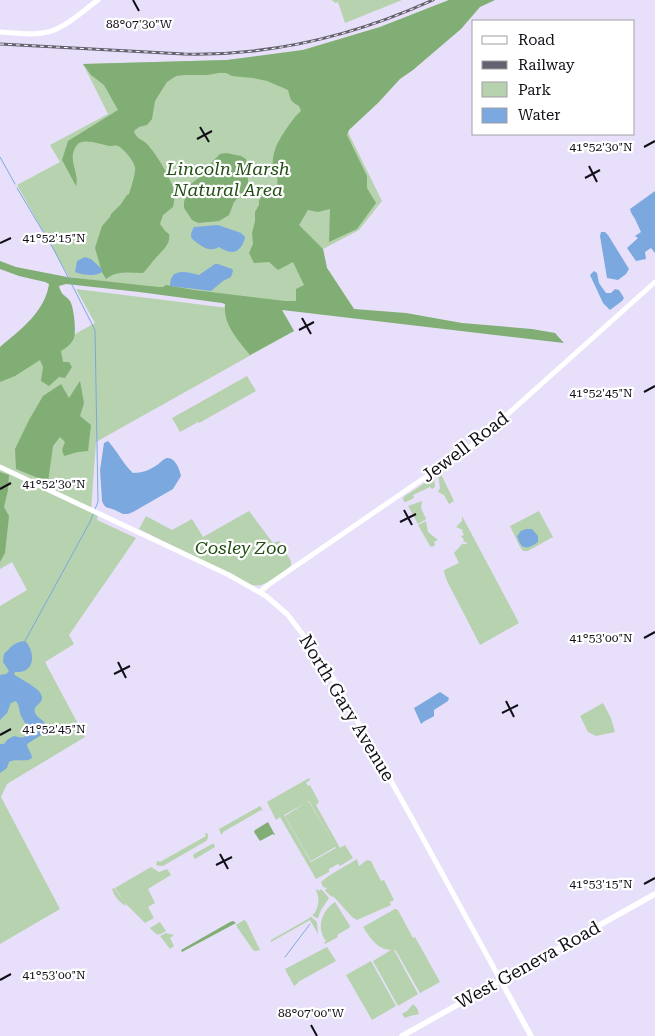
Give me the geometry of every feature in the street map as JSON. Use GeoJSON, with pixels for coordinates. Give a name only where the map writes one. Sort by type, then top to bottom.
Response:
{"type":"FeatureCollection","features":[{"type":"Feature","properties":{"kind":"main road","name":"West Geneva Road"},"geometry":{"type":"LineString","coordinates":[[402,1036],[655,894]]}},
{"type":"Feature","properties":{"kind":"main road","name":"North Gary Avenue"},"geometry":{"type":"LineString","coordinates":[[501,981],[531,1036]]}},
{"type":"Feature","properties":{"kind":"street"},"geometry":{"type":"LineString","coordinates":[[0,32],[35,34],[54,30],[63,26],[98,0]]}},
{"type":"Feature","properties":{"kind":"street","name":"Jewell Road"},"geometry":{"type":"LineString","coordinates":[[260,592],[471,446],[655,282]]}},
{"type":"Feature","properties":{"kind":"street","name":"North Gary Avenue"},"geometry":{"type":"LineString","coordinates":[[0,467],[229,575],[260,592],[293,621],[330,672],[501,981]]}},
{"type":"Feature","properties":{"kind":"green space"},"geometry":{"type":"Polygon","coordinates":[[[332,0],[402,0],[345,23],[338,2],[335,3],[332,0]]]}},
{"type":"Feature","properties":{"kind":"green space","name":"Lincoln Marsh Natural Area"},"geometry":{"type":"Polygon","coordinates":[[[449,0],[346,128],[382,201],[359,230],[323,249],[327,268],[358,315],[69,277],[17,185],[60,162],[50,145],[108,114],[83,64],[227,60],[303,50],[380,27],[449,0]]]}},
{"type":"Feature","properties":{"kind":"green space"},"geometry":{"type":"Polygon","coordinates":[[[449,0],[495,0],[480,7],[461,29],[400,79],[349,130],[347,135],[367,176],[367,188],[376,203],[357,229],[329,242],[330,209],[318,212],[308,210],[299,225],[323,249],[327,268],[354,309],[406,313],[462,323],[532,329],[555,333],[564,343],[282,310],[294,331],[250,355],[236,338],[226,319],[225,304],[66,284],[59,286],[61,292],[70,301],[75,327],[73,340],[61,351],[63,362],[69,362],[72,367],[65,378],[59,377],[49,386],[41,381],[43,367],[40,360],[15,376],[0,382],[0,347],[37,312],[47,294],[49,284],[0,269],[0,261],[16,267],[67,277],[158,287],[166,285],[285,301],[296,301],[296,289],[304,285],[293,262],[278,270],[269,262],[254,263],[249,253],[253,244],[252,233],[259,200],[268,190],[277,185],[277,176],[273,164],[275,149],[287,128],[301,111],[299,106],[291,100],[288,90],[267,81],[232,76],[226,73],[176,76],[167,82],[155,101],[152,119],[147,125],[139,127],[134,131],[136,136],[147,144],[154,153],[173,187],[173,207],[163,215],[160,224],[169,234],[169,238],[164,249],[143,273],[119,273],[106,279],[95,248],[102,226],[129,194],[135,167],[133,161],[118,146],[88,142],[80,143],[74,150],[73,155],[76,186],[62,160],[68,141],[118,110],[104,85],[91,75],[83,64],[227,60],[303,50],[380,27],[449,0]]]}},
{"type":"Feature","properties":{"kind":"green space"},"geometry":{"type":"Polygon","coordinates":[[[226,153],[246,159],[248,185],[245,193],[234,202],[229,215],[219,221],[198,223],[192,220],[184,208],[188,189],[220,154],[226,153]]]}},
{"type":"Feature","properties":{"kind":"green space"},"geometry":{"type":"Polygon","coordinates":[[[76,289],[285,315],[294,331],[96,442],[91,511],[98,514],[97,520],[136,538],[69,635],[74,644],[45,662],[85,737],[7,784],[1,797],[60,909],[0,944],[0,606],[27,590],[12,562],[0,569],[0,375],[95,323],[76,289]]]}},
{"type":"Feature","properties":{"kind":"green space"},"geometry":{"type":"Polygon","coordinates":[[[247,376],[256,391],[180,432],[172,418],[247,376]]]}},
{"type":"Feature","properties":{"kind":"green space"},"geometry":{"type":"Polygon","coordinates":[[[80,381],[84,403],[80,416],[91,425],[88,451],[64,456],[62,450],[65,442],[60,437],[53,446],[48,482],[16,469],[15,449],[43,396],[61,384],[69,398],[80,381]]]}},
{"type":"Feature","properties":{"kind":"green space"},"geometry":{"type":"Polygon","coordinates":[[[0,472],[9,475],[4,507],[9,516],[5,553],[0,562],[0,472]]]}},
{"type":"Feature","properties":{"kind":"green space"},"geometry":{"type":"Polygon","coordinates":[[[442,472],[441,474],[454,501],[449,504],[444,495],[438,492],[440,488],[438,474],[442,472]]]}},
{"type":"Feature","properties":{"kind":"green space"},"geometry":{"type":"Polygon","coordinates":[[[434,477],[435,487],[432,489],[430,487],[413,495],[414,498],[404,502],[403,498],[405,496],[434,477]]]}},
{"type":"Feature","properties":{"kind":"green space"},"geometry":{"type":"Polygon","coordinates":[[[422,501],[421,508],[426,519],[418,524],[408,506],[422,501]]]}},
{"type":"Feature","properties":{"kind":"green space","name":"Cosley Zoo"},"geometry":{"type":"Polygon","coordinates":[[[249,511],[273,543],[279,541],[291,561],[290,567],[277,577],[257,585],[252,585],[139,529],[146,516],[172,530],[192,519],[203,537],[249,511]]]}},
{"type":"Feature","properties":{"kind":"green space"},"geometry":{"type":"Polygon","coordinates":[[[539,511],[553,537],[528,551],[523,551],[510,526],[539,511]]]}},
{"type":"Feature","properties":{"kind":"green space"},"geometry":{"type":"Polygon","coordinates":[[[462,516],[519,623],[480,645],[444,572],[444,570],[459,563],[454,553],[463,543],[467,544],[463,542],[464,540],[461,536],[464,535],[463,530],[456,527],[462,521],[462,516]]]}},
{"type":"Feature","properties":{"kind":"green space"},"geometry":{"type":"Polygon","coordinates":[[[426,521],[428,532],[438,540],[434,542],[435,545],[432,547],[418,525],[426,521]]]}},
{"type":"Feature","properties":{"kind":"green space"},"geometry":{"type":"Polygon","coordinates":[[[603,703],[611,718],[615,732],[596,736],[588,732],[580,716],[603,703]]]}},
{"type":"Feature","properties":{"kind":"green space"},"geometry":{"type":"Polygon","coordinates":[[[309,778],[310,780],[306,783],[308,786],[310,785],[319,802],[316,805],[340,848],[345,845],[353,858],[340,866],[338,864],[329,869],[329,872],[316,879],[280,817],[276,820],[267,802],[309,778]],[[305,803],[284,815],[311,862],[336,848],[311,861],[285,816],[305,803]]]}},
{"type":"Feature","properties":{"kind":"green space"},"geometry":{"type":"Polygon","coordinates":[[[260,806],[263,811],[261,810],[221,834],[219,829],[260,806]]]}},
{"type":"Feature","properties":{"kind":"green space"},"geometry":{"type":"Polygon","coordinates":[[[268,822],[275,835],[273,834],[260,841],[254,832],[268,822]]]}},
{"type":"Feature","properties":{"kind":"green space"},"geometry":{"type":"Polygon","coordinates":[[[205,833],[208,835],[206,841],[163,866],[156,865],[157,861],[160,862],[206,836],[205,833]]]}},
{"type":"Feature","properties":{"kind":"green space"},"geometry":{"type":"Polygon","coordinates":[[[212,844],[215,847],[195,859],[194,854],[212,844]]]}},
{"type":"Feature","properties":{"kind":"green space"},"geometry":{"type":"Polygon","coordinates":[[[357,859],[359,866],[367,860],[371,861],[381,881],[384,880],[394,900],[390,902],[391,905],[357,920],[334,897],[328,894],[325,890],[327,888],[323,887],[321,882],[357,859]]]}},
{"type":"Feature","properties":{"kind":"green space"},"geometry":{"type":"Polygon","coordinates":[[[151,867],[159,872],[167,869],[171,875],[148,889],[155,903],[148,907],[154,918],[145,923],[125,903],[115,888],[151,867]]]}},
{"type":"Feature","properties":{"kind":"green space"},"geometry":{"type":"Polygon","coordinates":[[[114,888],[126,906],[118,899],[112,889],[114,888]]]}},
{"type":"Feature","properties":{"kind":"green space"},"geometry":{"type":"Polygon","coordinates":[[[317,889],[319,891],[321,889],[329,898],[318,918],[316,918],[311,914],[313,915],[318,906],[317,889]]]}},
{"type":"Feature","properties":{"kind":"green space"},"geometry":{"type":"Polygon","coordinates":[[[335,902],[350,926],[337,935],[338,937],[325,944],[326,941],[321,931],[323,915],[335,902]]]}},
{"type":"Feature","properties":{"kind":"green space"},"geometry":{"type":"Polygon","coordinates":[[[395,909],[398,910],[413,938],[415,937],[440,982],[420,993],[394,950],[418,994],[398,1006],[373,961],[391,950],[378,945],[371,939],[363,927],[395,909]]]}},
{"type":"Feature","properties":{"kind":"green space"},"geometry":{"type":"Polygon","coordinates":[[[309,915],[317,922],[318,934],[310,920],[271,942],[271,940],[311,917],[309,915]]]}},
{"type":"Feature","properties":{"kind":"green space"},"geometry":{"type":"Polygon","coordinates":[[[244,920],[260,950],[253,950],[237,927],[236,925],[244,920]]]}},
{"type":"Feature","properties":{"kind":"green space"},"geometry":{"type":"Polygon","coordinates":[[[233,921],[236,923],[182,952],[181,950],[233,921]]]}},
{"type":"Feature","properties":{"kind":"green space"},"geometry":{"type":"Polygon","coordinates":[[[160,922],[166,931],[157,934],[150,928],[160,922]]]}},
{"type":"Feature","properties":{"kind":"green space"},"geometry":{"type":"Polygon","coordinates":[[[166,933],[174,935],[170,938],[174,946],[170,949],[160,936],[166,933]]]}},
{"type":"Feature","properties":{"kind":"green space"},"geometry":{"type":"Polygon","coordinates":[[[327,947],[336,961],[294,986],[285,969],[327,947]]]}},
{"type":"Feature","properties":{"kind":"green space"},"geometry":{"type":"Polygon","coordinates":[[[371,961],[396,1006],[372,1020],[346,975],[371,961]]]}},
{"type":"Feature","properties":{"kind":"green space"},"geometry":{"type":"Polygon","coordinates":[[[413,1004],[419,1014],[405,1018],[402,1014],[413,1004]]]}},
{"type":"Feature","properties":{"kind":"water"},"geometry":{"type":"Polygon","coordinates":[[[655,191],[655,253],[651,248],[645,252],[646,259],[636,261],[627,248],[638,238],[635,236],[641,232],[630,209],[655,191]]]}},
{"type":"Feature","properties":{"kind":"water"},"geometry":{"type":"Polygon","coordinates":[[[218,225],[241,233],[245,237],[242,245],[235,252],[219,247],[207,249],[192,238],[191,234],[194,227],[218,225]]]}},
{"type":"Feature","properties":{"kind":"water"},"geometry":{"type":"Polygon","coordinates":[[[601,232],[605,232],[608,235],[629,269],[618,280],[607,278],[600,236],[601,232]]]}},
{"type":"Feature","properties":{"kind":"water"},"geometry":{"type":"Polygon","coordinates":[[[85,257],[91,259],[102,269],[102,272],[96,275],[89,275],[75,272],[77,261],[85,257]]]}},
{"type":"Feature","properties":{"kind":"water"},"geometry":{"type":"Polygon","coordinates":[[[215,264],[232,269],[233,271],[231,277],[211,291],[170,286],[171,280],[176,273],[185,272],[199,275],[215,264]]]}},
{"type":"Feature","properties":{"kind":"water"},"geometry":{"type":"Polygon","coordinates":[[[594,271],[597,273],[599,283],[606,293],[611,293],[615,289],[619,290],[624,298],[610,310],[603,303],[590,275],[594,271]]]}},
{"type":"Feature","properties":{"kind":"water"},"geometry":{"type":"Polygon","coordinates":[[[108,441],[133,473],[149,470],[163,460],[170,458],[175,462],[181,476],[173,489],[133,512],[124,514],[107,507],[102,501],[100,470],[104,443],[108,441]]]}},
{"type":"Feature","properties":{"kind":"water"},"geometry":{"type":"Polygon","coordinates":[[[526,529],[532,529],[538,536],[538,542],[528,547],[520,544],[517,536],[526,529]]]}},
{"type":"Feature","properties":{"kind":"water"},"geometry":{"type":"Polygon","coordinates":[[[25,641],[30,648],[32,661],[28,669],[15,672],[14,674],[35,687],[41,694],[42,699],[34,710],[47,728],[46,732],[27,744],[32,758],[9,762],[7,768],[0,773],[0,744],[4,744],[14,736],[23,737],[29,733],[16,701],[11,703],[7,713],[0,720],[0,675],[6,674],[9,671],[3,662],[4,654],[15,644],[25,641]]]}},
{"type":"Feature","properties":{"kind":"water"},"geometry":{"type":"Polygon","coordinates":[[[440,692],[449,698],[448,701],[434,710],[434,716],[421,724],[414,708],[440,692]]]}},
{"type":"Feature","properties":{"kind":"waterway"},"geometry":{"type":"LineString","coordinates":[[0,157],[15,184]]}},
{"type":"Feature","properties":{"kind":"waterway"},"geometry":{"type":"LineString","coordinates":[[17,188],[69,279]]}},
{"type":"Feature","properties":{"kind":"waterway"},"geometry":{"type":"LineString","coordinates":[[71,283],[95,330],[98,502],[95,509]]}},
{"type":"Feature","properties":{"kind":"waterway"},"geometry":{"type":"LineString","coordinates":[[25,641],[94,512]]}},
{"type":"Feature","properties":{"kind":"waterway"},"geometry":{"type":"LineString","coordinates":[[285,957],[310,924]]}},
{"type":"Feature","properties":{"kind":"railway"},"geometry":{"type":"LineString","coordinates":[[0,44],[184,54],[248,51],[312,41],[342,33],[373,24],[433,0]]}}]}
